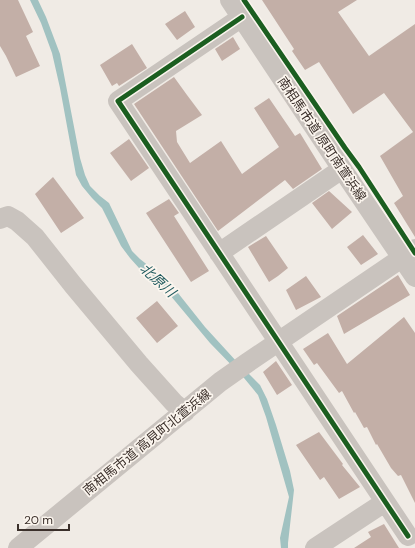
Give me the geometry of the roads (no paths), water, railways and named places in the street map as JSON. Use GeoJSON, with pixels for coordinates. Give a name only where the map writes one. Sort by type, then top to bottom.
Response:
{"type":"FeatureCollection","features":[{"type":"Feature","properties":{"kind":"street","name":"南相馬市道 原町南萱浜線"},"geometry":{"type":"LineString","coordinates":[[230,0],[342,169],[409,254],[415,277]]}},
{"type":"Feature","properties":{"kind":"street"},"geometry":{"type":"LineString","coordinates":[[242,17],[118,101],[408,536]]}},
{"type":"Feature","properties":{"kind":"street"},"geometry":{"type":"LineString","coordinates":[[219,253],[342,169]]}},
{"type":"Feature","properties":{"kind":"street"},"geometry":{"type":"LineString","coordinates":[[0,220],[8,216],[17,221],[35,237],[138,364],[174,404],[184,412]]}},
{"type":"Feature","properties":{"kind":"street"},"geometry":{"type":"LineString","coordinates":[[278,341],[409,254]]}},
{"type":"Feature","properties":{"kind":"street","name":"南相馬市道 高見町北萱浜線"},"geometry":{"type":"LineString","coordinates":[[18,548],[220,382],[278,341]]}},
{"type":"Feature","properties":{"kind":"street"},"geometry":{"type":"LineString","coordinates":[[315,548],[385,502]]}},
{"type":"Feature","properties":{"kind":"water","name":"北原川"},"geometry":{"type":"Polygon","coordinates":[[[30,0],[38,0],[60,54],[80,158],[90,186],[109,203],[132,251],[174,288],[205,327],[260,385],[267,399],[290,471],[294,490],[288,548],[281,548],[280,538],[289,497],[266,417],[258,395],[244,378],[210,343],[165,289],[139,268],[130,258],[121,246],[102,208],[82,186],[76,175],[52,53],[41,23],[30,0]]]}}]}
